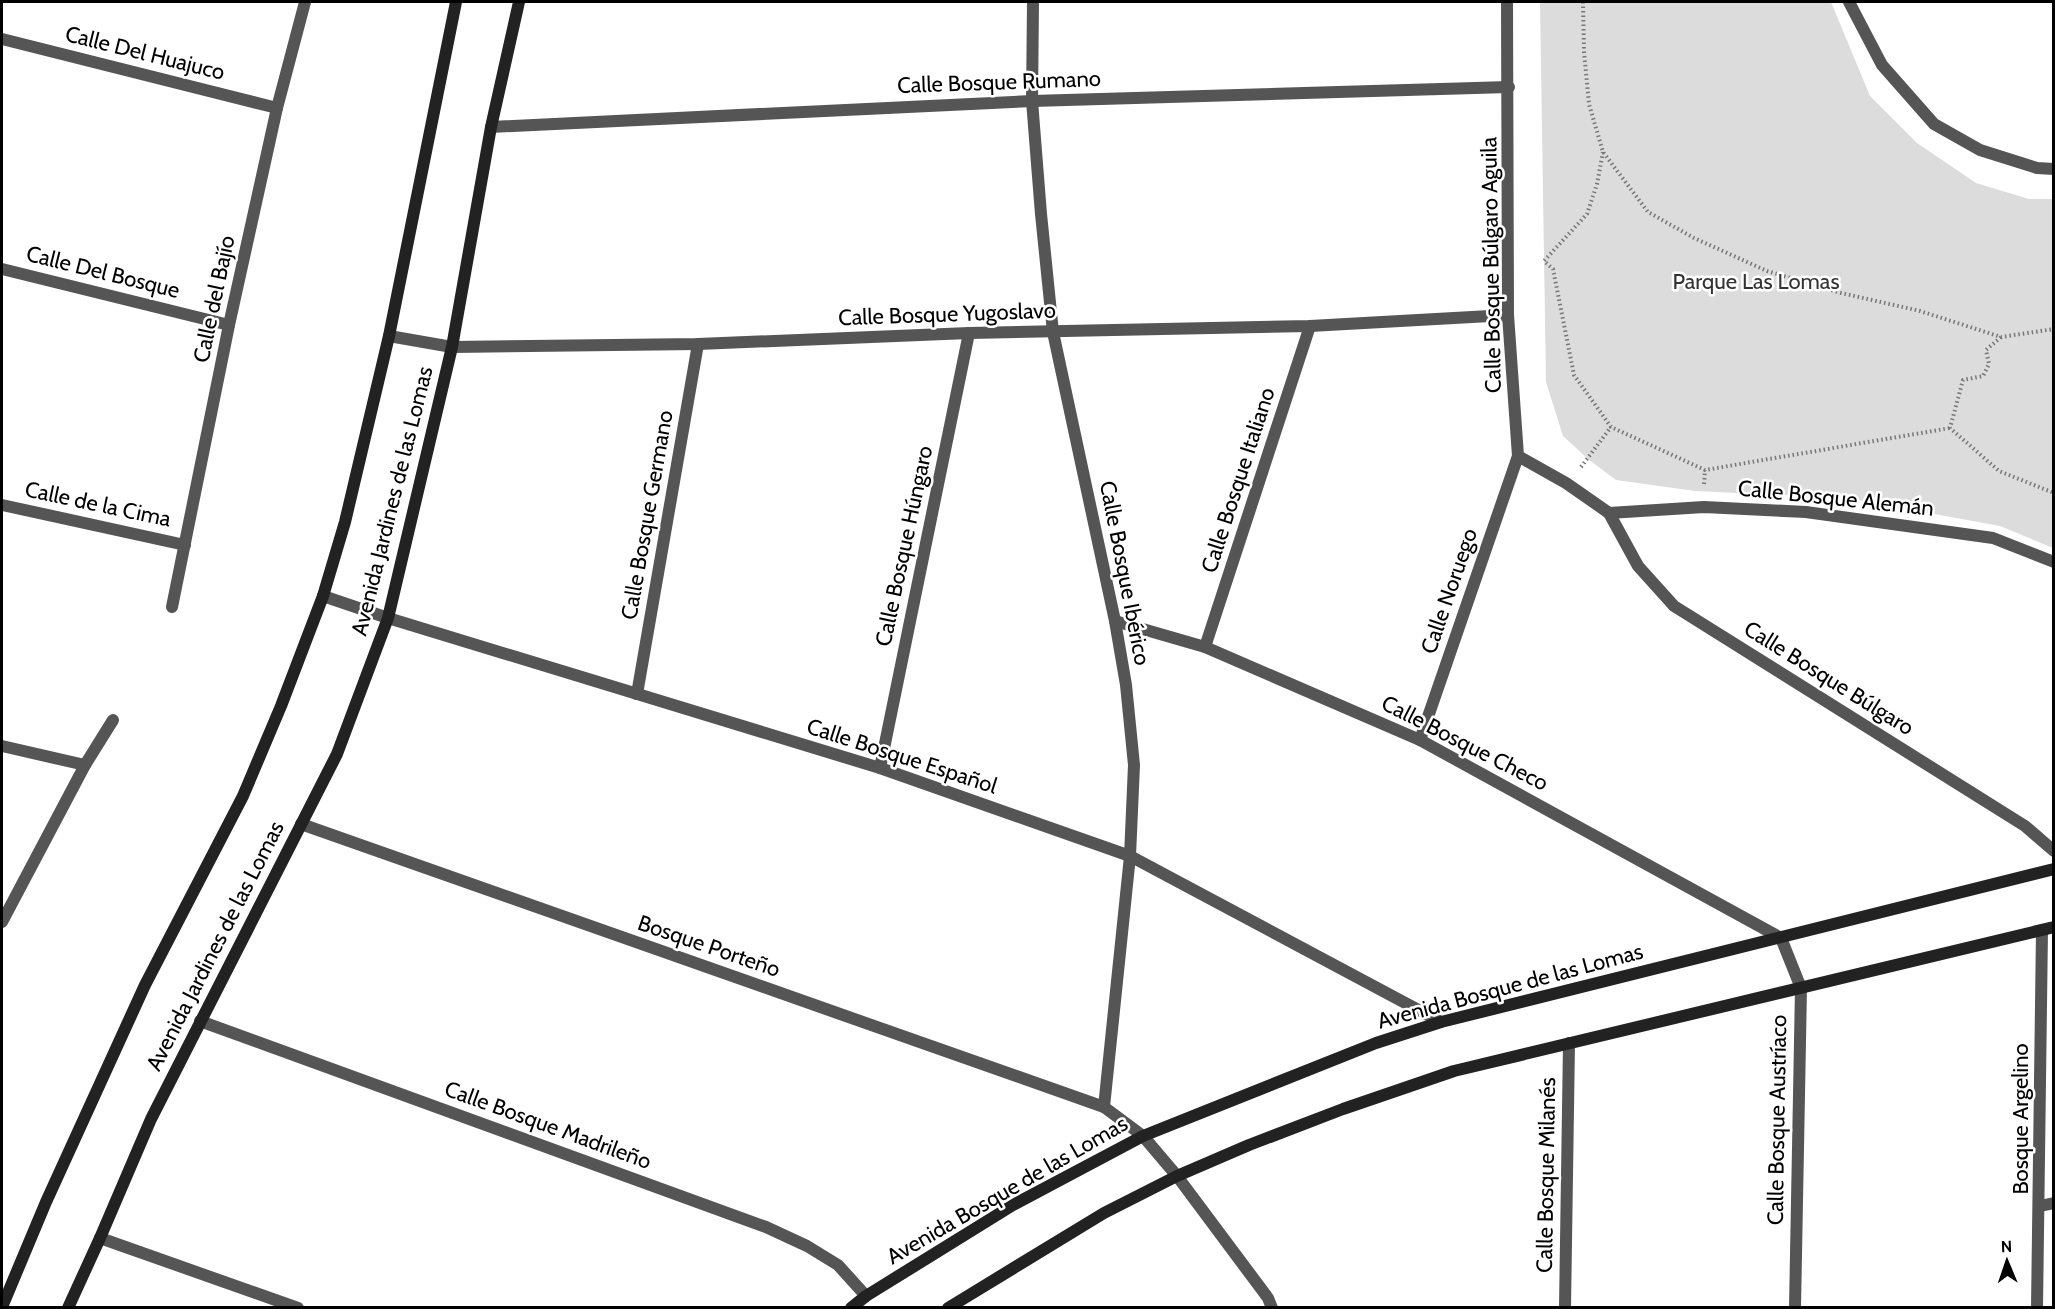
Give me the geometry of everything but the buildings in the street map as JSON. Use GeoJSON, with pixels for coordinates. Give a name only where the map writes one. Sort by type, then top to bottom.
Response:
{"type":"FeatureCollection","features":[{"type":"Feature","properties":{"kind":"street","name":"Calle del Bajío"},"geometry":{"type":"LineString","coordinates":[[172,607],[229,325],[278,108],[305,2]]}},
{"type":"Feature","properties":{"kind":"street","name":"Avenida Jardines de las Lomas"},"geometry":{"type":"LineString","coordinates":[[2,1307],[46,1202],[146,985],[243,796],[281,706],[323,596],[345,522],[389,336],[456,2]]}},
{"type":"Feature","properties":{"kind":"street","name":"Avenida Jardines de las Lomas"},"geometry":{"type":"LineString","coordinates":[[68,1308],[151,1119],[337,754],[388,618],[452,347],[491,127],[519,2]]}},
{"type":"Feature","properties":{"kind":"street","name":"Calle Bosque Ibérico"},"geometry":{"type":"LineString","coordinates":[[1033,2],[1032,100],[1053,332],[1115,621],[1126,685],[1134,765],[1130,856],[1104,1107]]}},
{"type":"Feature","properties":{"kind":"street","name":"Calle Bosque Búlgaro Aguila"},"geometry":{"type":"LineString","coordinates":[[1507,2],[1508,315],[1518,456]]}},
{"type":"Feature","properties":{"kind":"street"},"geometry":{"type":"LineString","coordinates":[[1849,2],[1882,65],[1934,124],[1980,150],[2037,168],[2054,170]]}},
{"type":"Feature","properties":{"kind":"street","name":"Calle Del Huajuco"},"geometry":{"type":"LineString","coordinates":[[2,39],[278,108]]}},
{"type":"Feature","properties":{"kind":"street","name":"Calle Bosque Rumano"},"geometry":{"type":"LineString","coordinates":[[491,127],[1032,100],[1509,87]]}},
{"type":"Feature","properties":{"kind":"street","name":"Calle Del Bosque"},"geometry":{"type":"LineString","coordinates":[[2,269],[229,325]]}},
{"type":"Feature","properties":{"kind":"street","name":"Calle Bosque Yugoslavo"},"geometry":{"type":"LineString","coordinates":[[389,336],[452,347],[698,344],[969,333],[1310,326],[1508,315]]}},
{"type":"Feature","properties":{"kind":"street","name":"Calle Bosque Italiano"},"geometry":{"type":"LineString","coordinates":[[1205,647],[1310,326]]}},
{"type":"Feature","properties":{"kind":"street","name":"Calle Bosque Húngaro"},"geometry":{"type":"LineString","coordinates":[[879,768],[969,333]]}},
{"type":"Feature","properties":{"kind":"street","name":"Calle Bosque Germano"},"geometry":{"type":"LineString","coordinates":[[637,694],[698,344]]}},
{"type":"Feature","properties":{"kind":"street"},"geometry":{"type":"LineString","coordinates":[[1518,456],[1566,483],[1609,513]]}},
{"type":"Feature","properties":{"kind":"street","name":"Calle Noruego"},"geometry":{"type":"LineString","coordinates":[[1420,740],[1518,456]]}},
{"type":"Feature","properties":{"kind":"street","name":"Calle de la Cima"},"geometry":{"type":"LineString","coordinates":[[2,505],[185,545]]}},
{"type":"Feature","properties":{"kind":"street","name":"Calle Bosque Alemán"},"geometry":{"type":"LineString","coordinates":[[1609,513],[1704,507],[1806,512],[1992,538],[2054,562]]}},
{"type":"Feature","properties":{"kind":"street","name":"Calle Bosque Búlgaro"},"geometry":{"type":"LineString","coordinates":[[1609,513],[1638,566],[1674,606],[2025,826],[2054,851]]}},
{"type":"Feature","properties":{"kind":"street","name":"Calle Bosque Español"},"geometry":{"type":"LineString","coordinates":[[323,596],[388,618],[879,768],[1130,856],[1441,1022]]}},
{"type":"Feature","properties":{"kind":"street","name":"Calle Bosque Checo"},"geometry":{"type":"LineString","coordinates":[[1115,621],[1205,647],[1420,740],[1781,938]]}},
{"type":"Feature","properties":{"kind":"street"},"geometry":{"type":"LineString","coordinates":[[2,922],[85,765],[113,720]]}},
{"type":"Feature","properties":{"kind":"street"},"geometry":{"type":"LineString","coordinates":[[2,746],[85,765]]}},
{"type":"Feature","properties":{"kind":"street","name":"Bosque Porteño"},"geometry":{"type":"LineString","coordinates":[[301,824],[1104,1107]]}},
{"type":"Feature","properties":{"kind":"street","name":"Avenida Bosque de las Lomas"},"geometry":{"type":"LineString","coordinates":[[851,1308],[866,1296],[1013,1205],[1143,1136],[1376,1043],[1441,1022],[2054,869]]}},
{"type":"Feature","properties":{"kind":"street"},"geometry":{"type":"LineString","coordinates":[[948,1308],[1104,1213],[1177,1176],[1343,1109],[1454,1071],[2048,928]]}},
{"type":"Feature","properties":{"kind":"street","name":"Bosque Argelino"},"geometry":{"type":"LineString","coordinates":[[2037,1308],[2048,928]]}},
{"type":"Feature","properties":{"kind":"street","name":"Calle Bosque Austríaco"},"geometry":{"type":"LineString","coordinates":[[1781,938],[1801,988],[1795,1308]]}},
{"type":"Feature","properties":{"kind":"street","name":"Calle Bosque Madrileño"},"geometry":{"type":"LineString","coordinates":[[200,1021],[766,1227],[807,1246],[838,1265],[866,1296]]}},
{"type":"Feature","properties":{"kind":"street","name":"Calle Bosque Milanés"},"geometry":{"type":"LineString","coordinates":[[1565,1308],[1569,1043]]}},
{"type":"Feature","properties":{"kind":"street"},"geometry":{"type":"LineString","coordinates":[[1104,1107],[1143,1136],[1177,1176],[1268,1298],[1272,1308]]}},
{"type":"Feature","properties":{"kind":"street"},"geometry":{"type":"LineString","coordinates":[[2040,1206],[2054,1203]]}},
{"type":"Feature","properties":{"kind":"street"},"geometry":{"type":"LineString","coordinates":[[100,1238],[298,1308]]}},
{"type":"Feature","properties":{"kind":"path"},"geometry":{"type":"LineString","coordinates":[[1583,2],[1584,52],[1589,104],[1603,152],[1648,212],[1694,238],[1767,271],[1841,293],[1920,312],[2001,337],[2054,329]]}},
{"type":"Feature","properties":{"kind":"path"},"geometry":{"type":"LineString","coordinates":[[1603,152],[1597,184],[1587,214],[1544,261],[1553,269],[1574,375],[1611,427],[1705,470],[1950,428]]}},
{"type":"Feature","properties":{"kind":"path"},"geometry":{"type":"LineString","coordinates":[[1950,428],[1963,380],[1983,376],[1989,364],[1986,350],[2001,337]]}},
{"type":"Feature","properties":{"kind":"path"},"geometry":{"type":"LineString","coordinates":[[1566,483],[1588,459],[1611,427]]}},
{"type":"Feature","properties":{"kind":"path"},"geometry":{"type":"LineString","coordinates":[[1950,428],[1999,471],[2054,493]]}},
{"type":"Feature","properties":{"kind":"green space","name":"Parque Las Lomas"},"geometry":{"type":"Polygon","coordinates":[[[1540,2],[1831,2],[1870,96],[1917,143],[1976,183],[2029,199],[2053,199],[2053,548],[2000,526],[1847,498],[1695,491],[1616,480],[1563,436],[1546,382],[1540,2]]]}}]}
